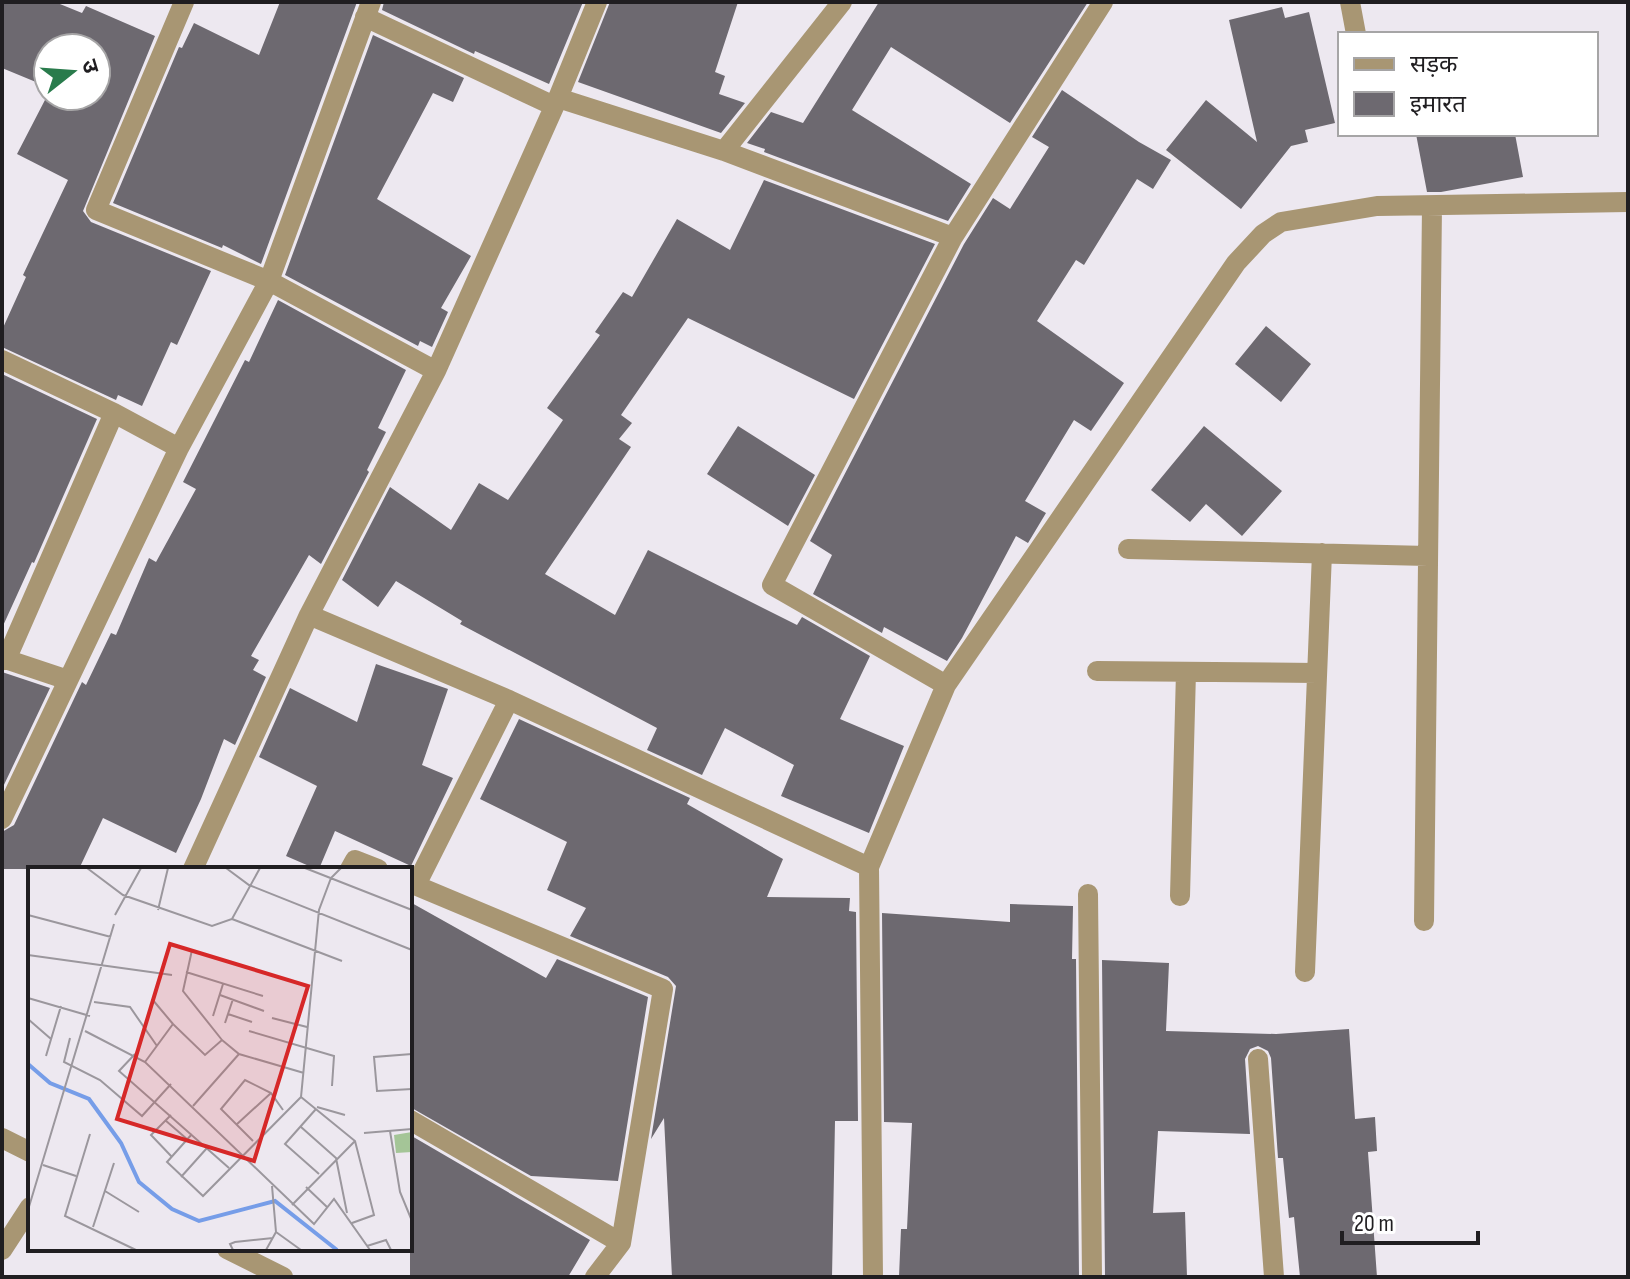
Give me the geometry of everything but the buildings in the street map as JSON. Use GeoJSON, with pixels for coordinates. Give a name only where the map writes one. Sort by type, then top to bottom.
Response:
{"type":"FeatureCollection","features":[{"type":"Feature","properties":{"kind":"street"},"geometry":{"type":"LineString","coordinates":[[184,2],[96,210],[269,281],[436,371]]}},
{"type":"Feature","properties":{"kind":"street"},"geometry":{"type":"LineString","coordinates":[[194,867],[309,615],[436,371],[556,102],[597,2]]}},
{"type":"Feature","properties":{"kind":"street"},"geometry":{"type":"LineString","coordinates":[[724,151],[842,2]]}},
{"type":"Feature","properties":{"kind":"street"},"geometry":{"type":"LineString","coordinates":[[946,685],[772,585],[953,237],[1103,2]]}},
{"type":"Feature","properties":{"kind":"street"},"geometry":{"type":"LineString","coordinates":[[1350,2],[1356,32]]}},
{"type":"Feature","properties":{"kind":"street"},"geometry":{"type":"LineString","coordinates":[[2,819],[179,448],[269,281],[368,10],[556,102],[724,151],[953,237]]}},
{"type":"Feature","properties":{"kind":"street"},"geometry":{"type":"LineString","coordinates":[[873,1277],[869,867],[946,685],[1236,263],[1263,234],[1281,222],[1377,206],[1628,202]]}},
{"type":"Feature","properties":{"kind":"street"},"geometry":{"type":"LineString","coordinates":[[1424,921],[1432,206]]}},
{"type":"Feature","properties":{"kind":"street"},"geometry":{"type":"LineString","coordinates":[[2,360],[114,413],[179,448]]}},
{"type":"Feature","properties":{"kind":"street"},"geometry":{"type":"LineString","coordinates":[[68,680],[4,659],[114,413]]}},
{"type":"Feature","properties":{"kind":"street"},"geometry":{"type":"LineString","coordinates":[[1128,549],[1428,556]]}},
{"type":"Feature","properties":{"kind":"street"},"geometry":{"type":"LineString","coordinates":[[1305,972],[1322,553]]}},
{"type":"Feature","properties":{"kind":"street"},"geometry":{"type":"LineString","coordinates":[[309,615],[509,700],[869,867]]}},
{"type":"Feature","properties":{"kind":"street"},"geometry":{"type":"LineString","coordinates":[[1097,671],[1317,673]]}},
{"type":"Feature","properties":{"kind":"street"},"geometry":{"type":"LineString","coordinates":[[1180,896],[1186,672]]}},
{"type":"Feature","properties":{"kind":"street"},"geometry":{"type":"LineString","coordinates":[[509,700],[413,884],[663,989],[621,1243],[595,1277]]}},
{"type":"Feature","properties":{"kind":"street"},"geometry":{"type":"LineString","coordinates":[[351,867],[355,860],[373,867]]}},
{"type":"Feature","properties":{"kind":"street"},"geometry":{"type":"LineString","coordinates":[[1088,894],[1092,1277]]}},
{"type":"Feature","properties":{"kind":"street"},"geometry":{"type":"LineString","coordinates":[[1258,1059],[1274,1277]]}},
{"type":"Feature","properties":{"kind":"street"},"geometry":{"type":"LineString","coordinates":[[412,1121],[621,1243]]}},
{"type":"Feature","properties":{"kind":"street"},"geometry":{"type":"LineString","coordinates":[[2,1138],[28,1151]]}},
{"type":"Feature","properties":{"kind":"street"},"geometry":{"type":"LineString","coordinates":[[2,1250],[28,1210]]}},
{"type":"Feature","properties":{"kind":"street"},"geometry":{"type":"LineString","coordinates":[[231,1251],[283,1277]]}}]}
